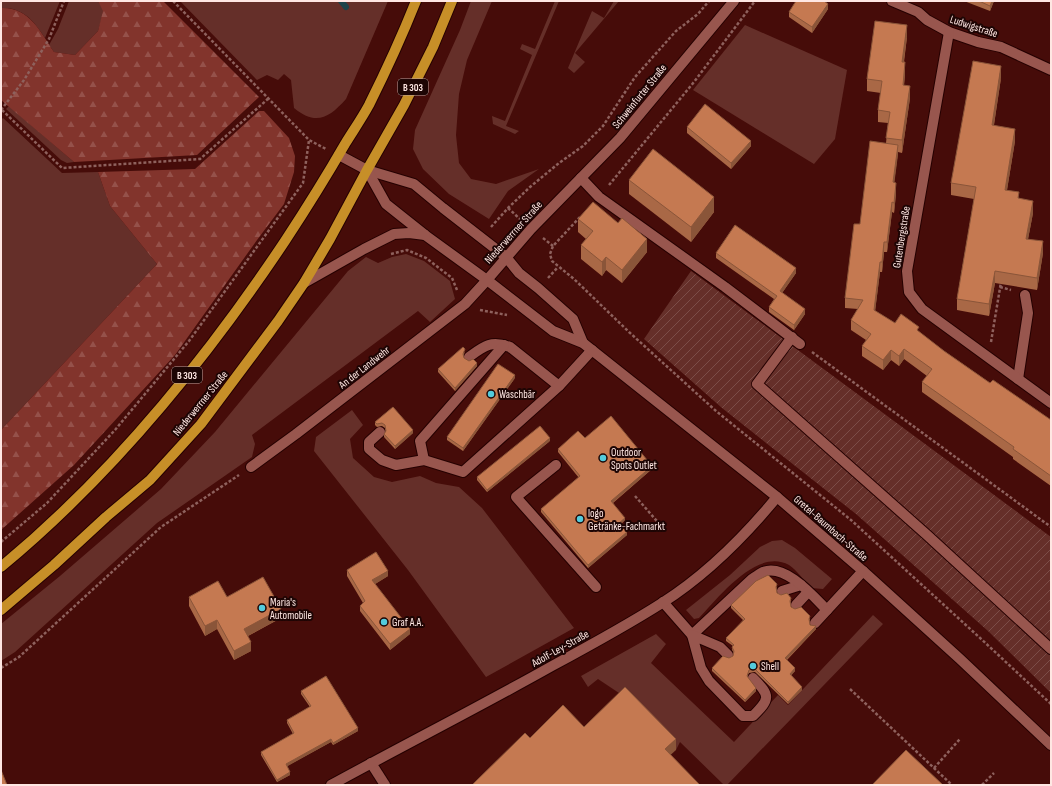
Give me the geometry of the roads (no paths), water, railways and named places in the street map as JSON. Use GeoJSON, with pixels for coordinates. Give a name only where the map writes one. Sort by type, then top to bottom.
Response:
{"type":"FeatureCollection","features":[{"type":"Feature","properties":{"kind":"main road","name":"B 303"},"geometry":{"type":"LineString","coordinates":[[1,567],[31,542],[89,486],[174,392],[260,278],[304,212],[368,106],[403,33],[416,1]]}},
{"type":"Feature","properties":{"kind":"main road","name":"B 303"},"geometry":{"type":"LineString","coordinates":[[367,170],[404,105],[433,47],[452,1]]}},
{"type":"Feature","properties":{"kind":"main road","name":"Niederwerrner Straße"},"geometry":{"type":"LineString","coordinates":[[1,610],[150,480],[202,424],[278,321],[304,283],[367,170]]}},
{"type":"Feature","properties":{"kind":"street","name":"Schweinfurter Straße"},"geometry":{"type":"LineString","coordinates":[[558,201],[620,138],[734,1]]}},
{"type":"Feature","properties":{"kind":"street","name":"Ludwigstraße"},"geometry":{"type":"LineString","coordinates":[[892,1],[918,12],[928,20],[949,32],[978,42],[1001,47],[1051,70]]}},
{"type":"Feature","properties":{"kind":"street","name":"Gutenbergstraße"},"geometry":{"type":"LineString","coordinates":[[949,32],[907,271],[909,292],[922,309],[1051,403]]}},
{"type":"Feature","properties":{"kind":"street"},"geometry":{"type":"LineString","coordinates":[[339,155],[367,170]]}},
{"type":"Feature","properties":{"kind":"street","name":"Gretel-Baumbach-Straße"},"geometry":{"type":"LineString","coordinates":[[367,170],[386,204],[553,331],[583,343],[777,497],[960,659],[1051,745]]}},
{"type":"Feature","properties":{"kind":"street","name":"Gretel-Baumbach-Straße"},"geometry":{"type":"LineString","coordinates":[[367,170],[414,184],[506,257],[519,273],[573,319],[583,343]]}},
{"type":"Feature","properties":{"kind":"street"},"geometry":{"type":"LineString","coordinates":[[581,178],[599,197],[731,291],[796,340],[757,384],[1051,649]]}},
{"type":"Feature","properties":{"kind":"street","name":"Niederwerrner Straße"},"geometry":{"type":"LineString","coordinates":[[487,280],[531,229],[558,201]]}},
{"type":"Feature","properties":{"kind":"street"},"geometry":{"type":"LineString","coordinates":[[304,283],[351,256],[394,234],[409,233],[425,235]]}},
{"type":"Feature","properties":{"kind":"street","name":"An der Landwehr"},"geometry":{"type":"LineString","coordinates":[[251,467],[296,434],[429,330],[455,312],[487,280]]}},
{"type":"Feature","properties":{"kind":"street"},"geometry":{"type":"LineString","coordinates":[[1018,379],[1028,313],[1026,296]]}},
{"type":"Feature","properties":{"kind":"street"},"geometry":{"type":"LineString","coordinates":[[469,356],[488,344],[497,343],[510,347],[559,386]]}},
{"type":"Feature","properties":{"kind":"street"},"geometry":{"type":"LineString","coordinates":[[424,460],[420,441],[504,345]]}},
{"type":"Feature","properties":{"kind":"street"},"geometry":{"type":"LineString","coordinates":[[380,432],[369,442],[369,449],[382,460],[396,465],[424,460],[463,472],[559,386],[592,350]]}},
{"type":"Feature","properties":{"kind":"street"},"geometry":{"type":"LineString","coordinates":[[556,465],[516,497],[596,587]]}},
{"type":"Feature","properties":{"kind":"street","name":"Adolf-Ley-Straße"},"geometry":{"type":"LineString","coordinates":[[331,785],[547,669],[628,624],[663,602],[698,576],[731,548],[777,497]]}},
{"type":"Feature","properties":{"kind":"street"},"geometry":{"type":"LineString","coordinates":[[692,635],[733,601],[752,579],[764,572],[774,571],[784,574],[805,589],[827,610]]}},
{"type":"Feature","properties":{"kind":"street"},"geometry":{"type":"LineString","coordinates":[[815,623],[863,572]]}},
{"type":"Feature","properties":{"kind":"street"},"geometry":{"type":"LineString","coordinates":[[782,591],[805,589]]}},
{"type":"Feature","properties":{"kind":"street"},"geometry":{"type":"LineString","coordinates":[[796,605],[805,589]]}},
{"type":"Feature","properties":{"kind":"street"},"geometry":{"type":"LineString","coordinates":[[663,602],[692,635],[720,647],[728,654]]}},
{"type":"Feature","properties":{"kind":"street"},"geometry":{"type":"LineString","coordinates":[[692,635],[701,668],[709,681],[742,716],[753,716],[764,705],[767,697],[764,688],[753,678]]}},
{"type":"Feature","properties":{"kind":"street"},"geometry":{"type":"LineString","coordinates":[[371,763],[385,785]]}},
{"type":"Feature","properties":{"kind":"waterway"},"geometry":{"type":"LineString","coordinates":[[341,1],[346,7]]}},
{"type":"Feature","properties":{"kind":"place","name":"Waschbär"},"geometry":{"type":"Point","coordinates":[491,394]}},
{"type":"Feature","properties":{"kind":"place","name":"Outdoor Spots Outlet"},"geometry":{"type":"Point","coordinates":[603,458]}},
{"type":"Feature","properties":{"kind":"place","name":"logo Getränke-Fachmarkt"},"geometry":{"type":"Point","coordinates":[580,519]}},
{"type":"Feature","properties":{"kind":"place","name":"Maria's Automobile"},"geometry":{"type":"Point","coordinates":[262,608]}},
{"type":"Feature","properties":{"kind":"place","name":"Graf A.A."},"geometry":{"type":"Point","coordinates":[384,622]}},
{"type":"Feature","properties":{"kind":"place","name":"Shell"},"geometry":{"type":"Point","coordinates":[753,666]}}]}
